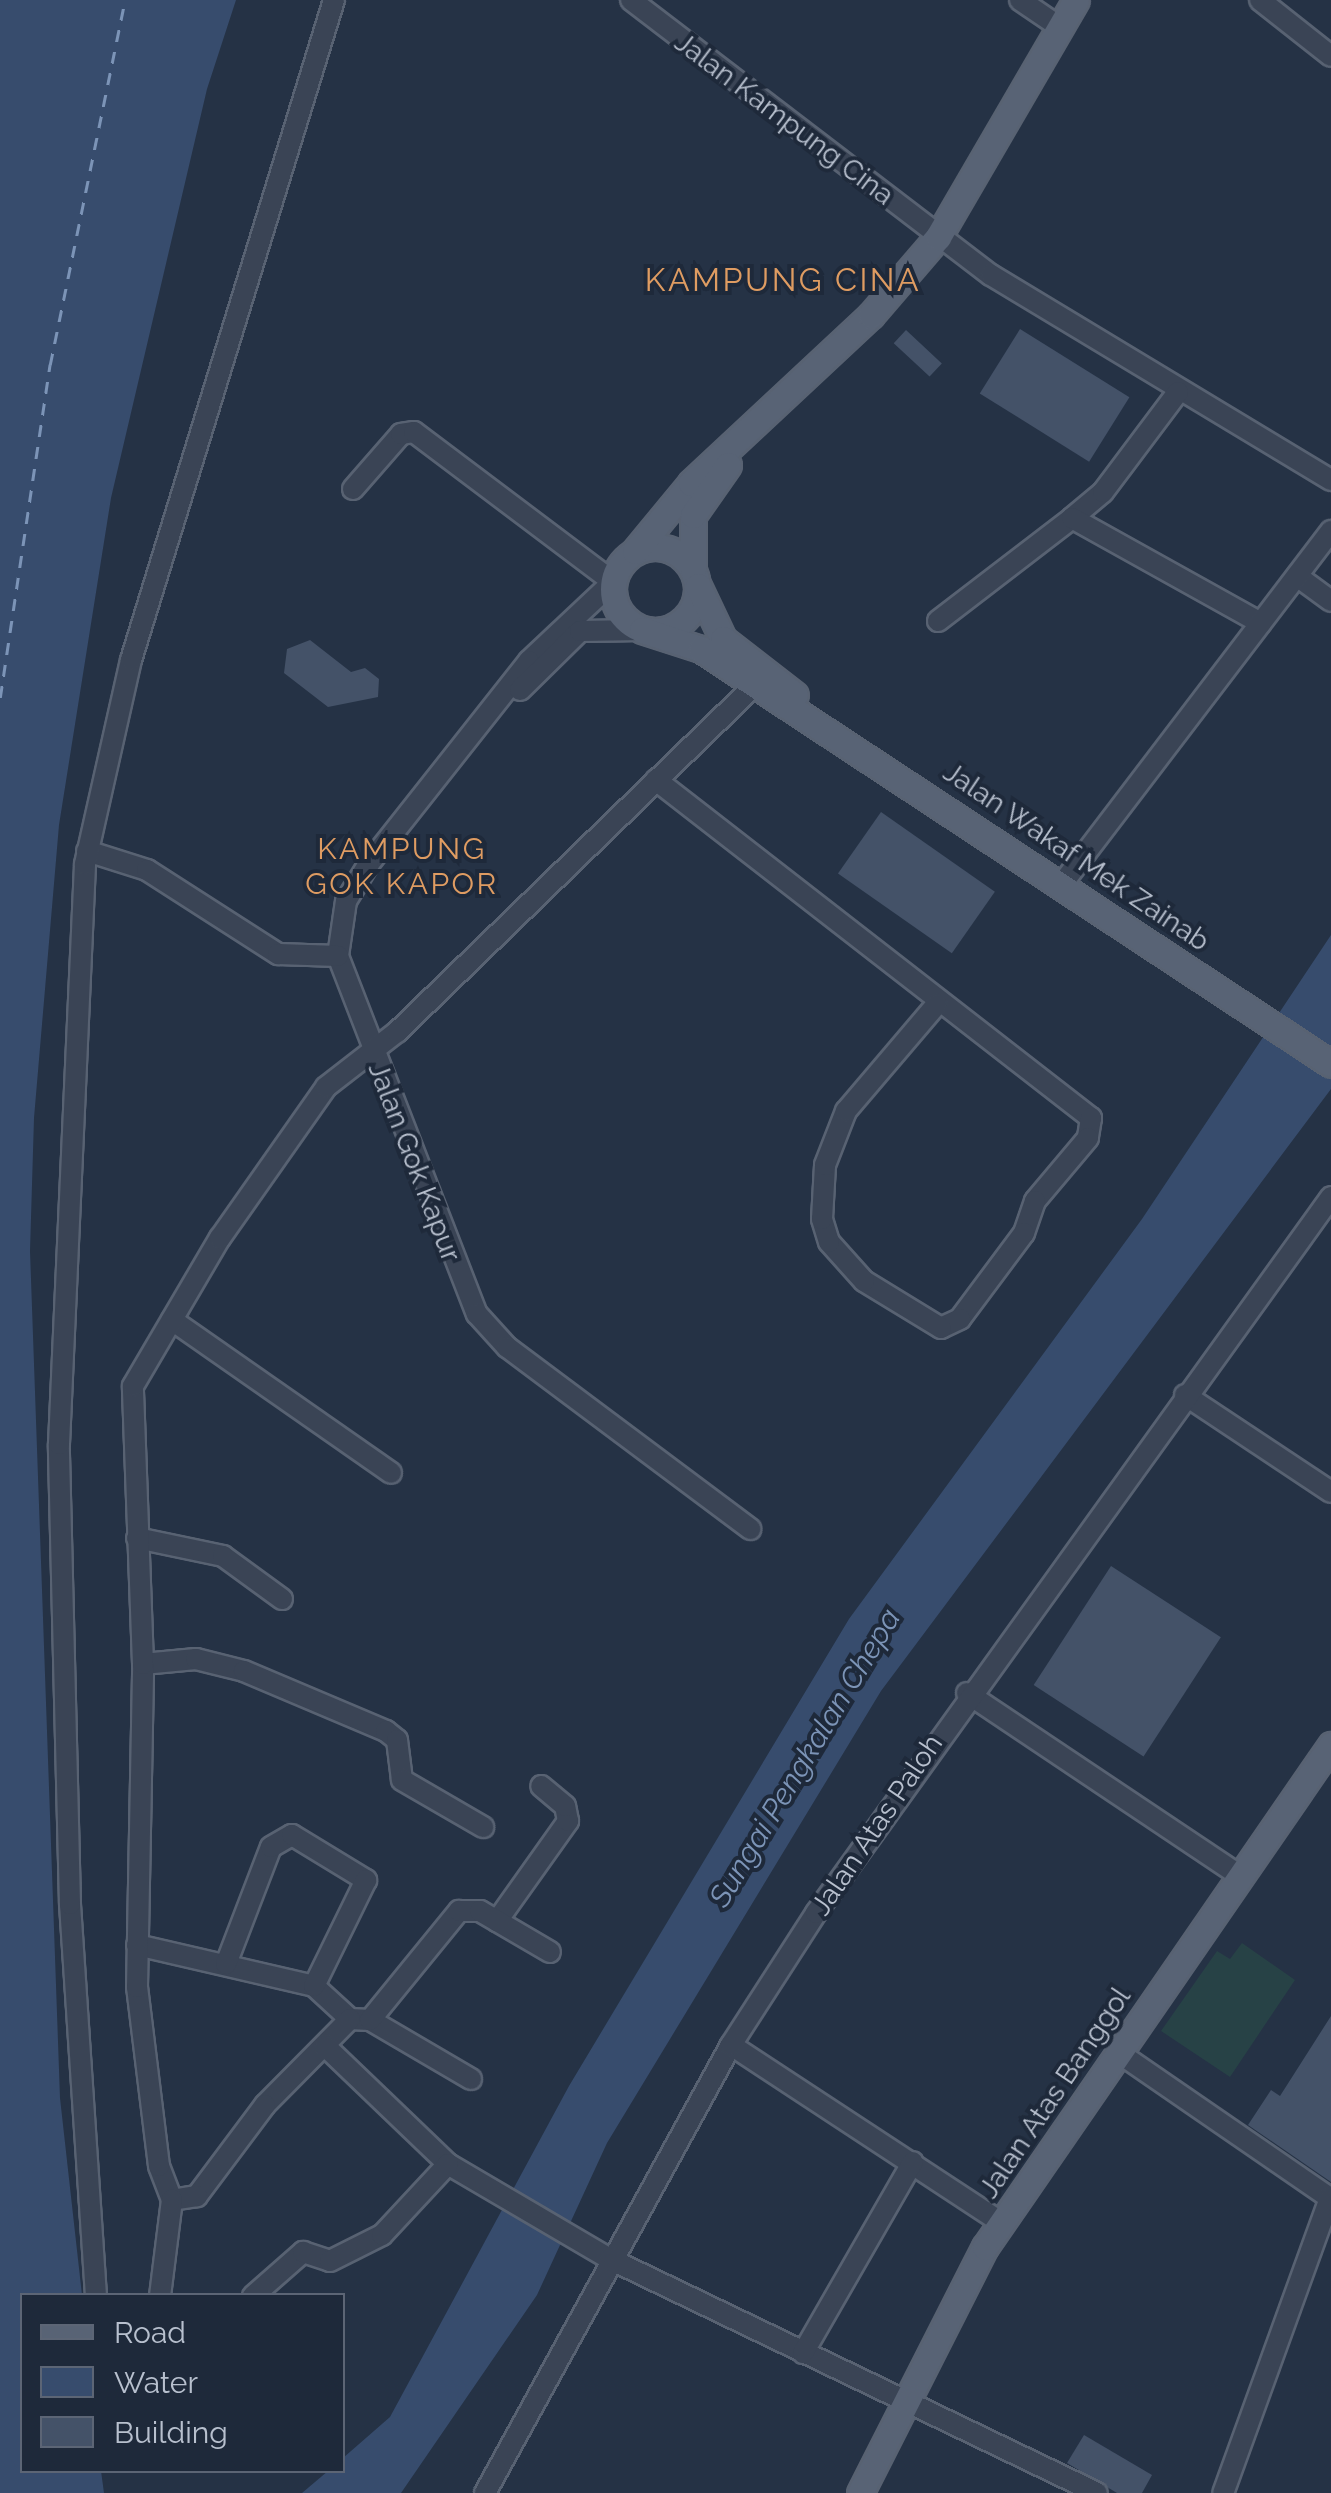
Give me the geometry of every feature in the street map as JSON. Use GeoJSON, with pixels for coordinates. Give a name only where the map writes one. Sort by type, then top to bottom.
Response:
{"type":"FeatureCollection","features":[{"type":"Feature","properties":{"kind":"main road"},"geometry":{"type":"LineString","coordinates":[[746,440],[691,483],[613,582],[615,606],[642,630],[682,623],[695,578],[692,515],[746,440],[938,237],[1076,0]]}},
{"type":"Feature","properties":{"kind":"main road"},"geometry":{"type":"LineString","coordinates":[[635,552],[661,547],[695,578]]}},
{"type":"Feature","properties":{"kind":"main road","name":"Jalan Wakaf Mek Zainab"},"geometry":{"type":"LineString","coordinates":[[695,578],[731,647],[906,780]]}},
{"type":"Feature","properties":{"kind":"main road","name":"Jalan Wakaf Mek Zainab"},"geometry":{"type":"LineString","coordinates":[[642,630],[700,649],[906,780],[1331,1064]]}},
{"type":"Feature","properties":{"kind":"main road","name":"Jalan Atas Banggol"},"geometry":{"type":"LineString","coordinates":[[860,2493],[902,2398],[1002,2223],[1331,1744]]}},
{"type":"Feature","properties":{"kind":"street"},"geometry":{"type":"LineString","coordinates":[[96,2293],[70,1904],[60,1444],[87,852],[131,660],[334,0]]}},
{"type":"Feature","properties":{"kind":"street","name":"Jalan Kampung Cina"},"geometry":{"type":"LineString","coordinates":[[631,0],[938,237],[1178,392],[1331,480]]}},
{"type":"Feature","properties":{"kind":"street"},"geometry":{"type":"LineString","coordinates":[[1020,0],[1061,28]]}},
{"type":"Feature","properties":{"kind":"street"},"geometry":{"type":"LineString","coordinates":[[1260,0],[1331,56]]}},
{"type":"Feature","properties":{"kind":"street"},"geometry":{"type":"LineString","coordinates":[[938,621],[1103,492],[1178,392]]}},
{"type":"Feature","properties":{"kind":"street"},"geometry":{"type":"LineString","coordinates":[[353,488],[401,434],[414,432],[613,582]]}},
{"type":"Feature","properties":{"kind":"street"},"geometry":{"type":"LineString","coordinates":[[1072,518],[1261,623]]}},
{"type":"Feature","properties":{"kind":"street"},"geometry":{"type":"LineString","coordinates":[[1062,884],[1331,532]]}},
{"type":"Feature","properties":{"kind":"street"},"geometry":{"type":"LineString","coordinates":[[1297,576],[1331,601]]}},
{"type":"Feature","properties":{"kind":"street","name":"Jalan Gok Kapur"},"geometry":{"type":"LineString","coordinates":[[613,582],[540,648],[493,715],[368,865],[346,901],[338,956],[371,1053],[476,1314],[507,1347],[750,1529]]}},
{"type":"Feature","properties":{"kind":"street","name":"Jalan Gok Kapur"},"geometry":{"type":"LineString","coordinates":[[493,715],[580,631],[642,630]]}},
{"type":"Feature","properties":{"kind":"street"},"geometry":{"type":"LineString","coordinates":[[160,2293],[172,2200],[159,2166],[136,1944],[143,1664],[133,1386],[172,1320],[326,1087],[371,1053],[754,686]]}},
{"type":"Feature","properties":{"kind":"street"},"geometry":{"type":"LineString","coordinates":[[656,780],[1092,1124],[1035,1201],[1024,1233],[960,1319],[941,1328],[864,1281],[829,1242],[822,1219],[825,1165],[846,1111],[937,1004]]}},
{"type":"Feature","properties":{"kind":"street"},"geometry":{"type":"LineString","coordinates":[[87,852],[147,870],[278,954],[338,956]]}},
{"type":"Feature","properties":{"kind":"street","name":"Jalan Atas Paloh"},"geometry":{"type":"LineString","coordinates":[[493,2491],[610,2259],[731,2045],[968,1693],[1331,1197]]}},
{"type":"Feature","properties":{"kind":"street"},"geometry":{"type":"LineString","coordinates":[[172,1320],[391,1473]]}},
{"type":"Feature","properties":{"kind":"street"},"geometry":{"type":"LineString","coordinates":[[1185,1396],[1331,1492]]}},
{"type":"Feature","properties":{"kind":"street"},"geometry":{"type":"LineString","coordinates":[[138,1538],[223,1556],[282,1599]]}},
{"type":"Feature","properties":{"kind":"street"},"geometry":{"type":"LineString","coordinates":[[143,1664],[196,1660],[244,1671],[386,1730],[396,1740],[402,1780],[483,1828]]}},
{"type":"Feature","properties":{"kind":"street"},"geometry":{"type":"LineString","coordinates":[[968,1693],[1240,1876]]}},
{"type":"Feature","properties":{"kind":"street"},"geometry":{"type":"LineString","coordinates":[[497,1921],[568,1821],[565,1806],[541,1786]]}},
{"type":"Feature","properties":{"kind":"street"},"geometry":{"type":"LineString","coordinates":[[226,1964],[271,1848],[292,1834],[366,1880],[314,1986]]}},
{"type":"Feature","properties":{"kind":"street"},"geometry":{"type":"LineString","coordinates":[[172,2200],[198,2196],[265,2105],[325,2046],[360,2020],[458,1911],[497,1921],[550,1952]]}},
{"type":"Feature","properties":{"kind":"street"},"geometry":{"type":"LineString","coordinates":[[136,1944],[314,1986],[360,2020],[471,2079]]}},
{"type":"Feature","properties":{"kind":"street"},"geometry":{"type":"LineString","coordinates":[[731,2045],[1002,2223]]}},
{"type":"Feature","properties":{"kind":"street"},"geometry":{"type":"LineString","coordinates":[[325,2046],[448,2164],[610,2259],[1096,2493]]}},
{"type":"Feature","properties":{"kind":"street"},"geometry":{"type":"LineString","coordinates":[[1119,2053],[1329,2194],[1223,2493]]}},
{"type":"Feature","properties":{"kind":"street"},"geometry":{"type":"LineString","coordinates":[[803,2353],[913,2162]]}},
{"type":"Feature","properties":{"kind":"street"},"geometry":{"type":"LineString","coordinates":[[257,2293],[302,2252],[330,2260],[382,2235],[448,2164]]}},
{"type":"Feature","properties":{"kind":"green space"},"geometry":{"type":"Polygon","coordinates":[[[1242,1943],[1295,1980],[1230,2077],[1161,2031],[1217,1951],[1230,1959],[1242,1943]]]}},
{"type":"Feature","properties":{"kind":"water"},"geometry":{"type":"Polygon","coordinates":[[[0,0],[236,0],[207,89],[111,498],[59,825],[34,1118],[30,1251],[60,2098],[82,2293],[20,2293],[20,2473],[101,2473],[104,2493],[0,2493],[0,0]]]}},
{"type":"Feature","properties":{"kind":"water","name":"Sungai Pengkalan Chepa"},"geometry":{"type":"Polygon","coordinates":[[[1331,935],[1331,1089],[881,1691],[607,2143],[537,2295],[401,2493],[302,2493],[326,2473],[345,2473],[345,2456],[390,2417],[569,2086],[849,1619],[1142,1219],[1331,935]]]}},
{"type":"Feature","properties":{"kind":"building"},"geometry":{"type":"Polygon","coordinates":[[[1020,329],[1129,397],[1089,462],[980,393],[1020,329]]]}},
{"type":"Feature","properties":{"kind":"building"},"geometry":{"type":"Polygon","coordinates":[[[906,330],[942,363],[930,377],[894,343],[906,330]]]}},
{"type":"Feature","properties":{"kind":"building"},"geometry":{"type":"Polygon","coordinates":[[[310,640],[351,672],[365,668],[379,679],[378,697],[328,707],[284,673],[287,649],[310,640]]]}},
{"type":"Feature","properties":{"kind":"building"},"geometry":{"type":"Polygon","coordinates":[[[881,812],[995,892],[952,953],[838,873],[881,812]]]}},
{"type":"Feature","properties":{"kind":"building"},"geometry":{"type":"Polygon","coordinates":[[[1111,1566],[1221,1637],[1144,1756],[1034,1685],[1111,1566]]]}},
{"type":"Feature","properties":{"kind":"building"},"geometry":{"type":"Polygon","coordinates":[[[1331,2016],[1331,2182],[1248,2125],[1271,2090],[1280,2096],[1331,2016]]]}},
{"type":"Feature","properties":{"kind":"building"},"geometry":{"type":"Polygon","coordinates":[[[1084,2435],[1152,2475],[1142,2493],[1117,2493],[1067,2463],[1084,2435]]]}},
{"type":"Feature","properties":{"kind":"ferry route"},"geometry":{"type":"LineString","coordinates":[[0,698],[50,365],[125,0]]}},
{"type":"Feature","properties":{"kind":"district","name":"KAMPUNG CINA"},"geometry":{"type":"Point","coordinates":[783,280]}},
{"type":"Feature","properties":{"kind":"district","name":"KAMPUNG GOK KAPOR"},"geometry":{"type":"Point","coordinates":[402,866]}}]}
